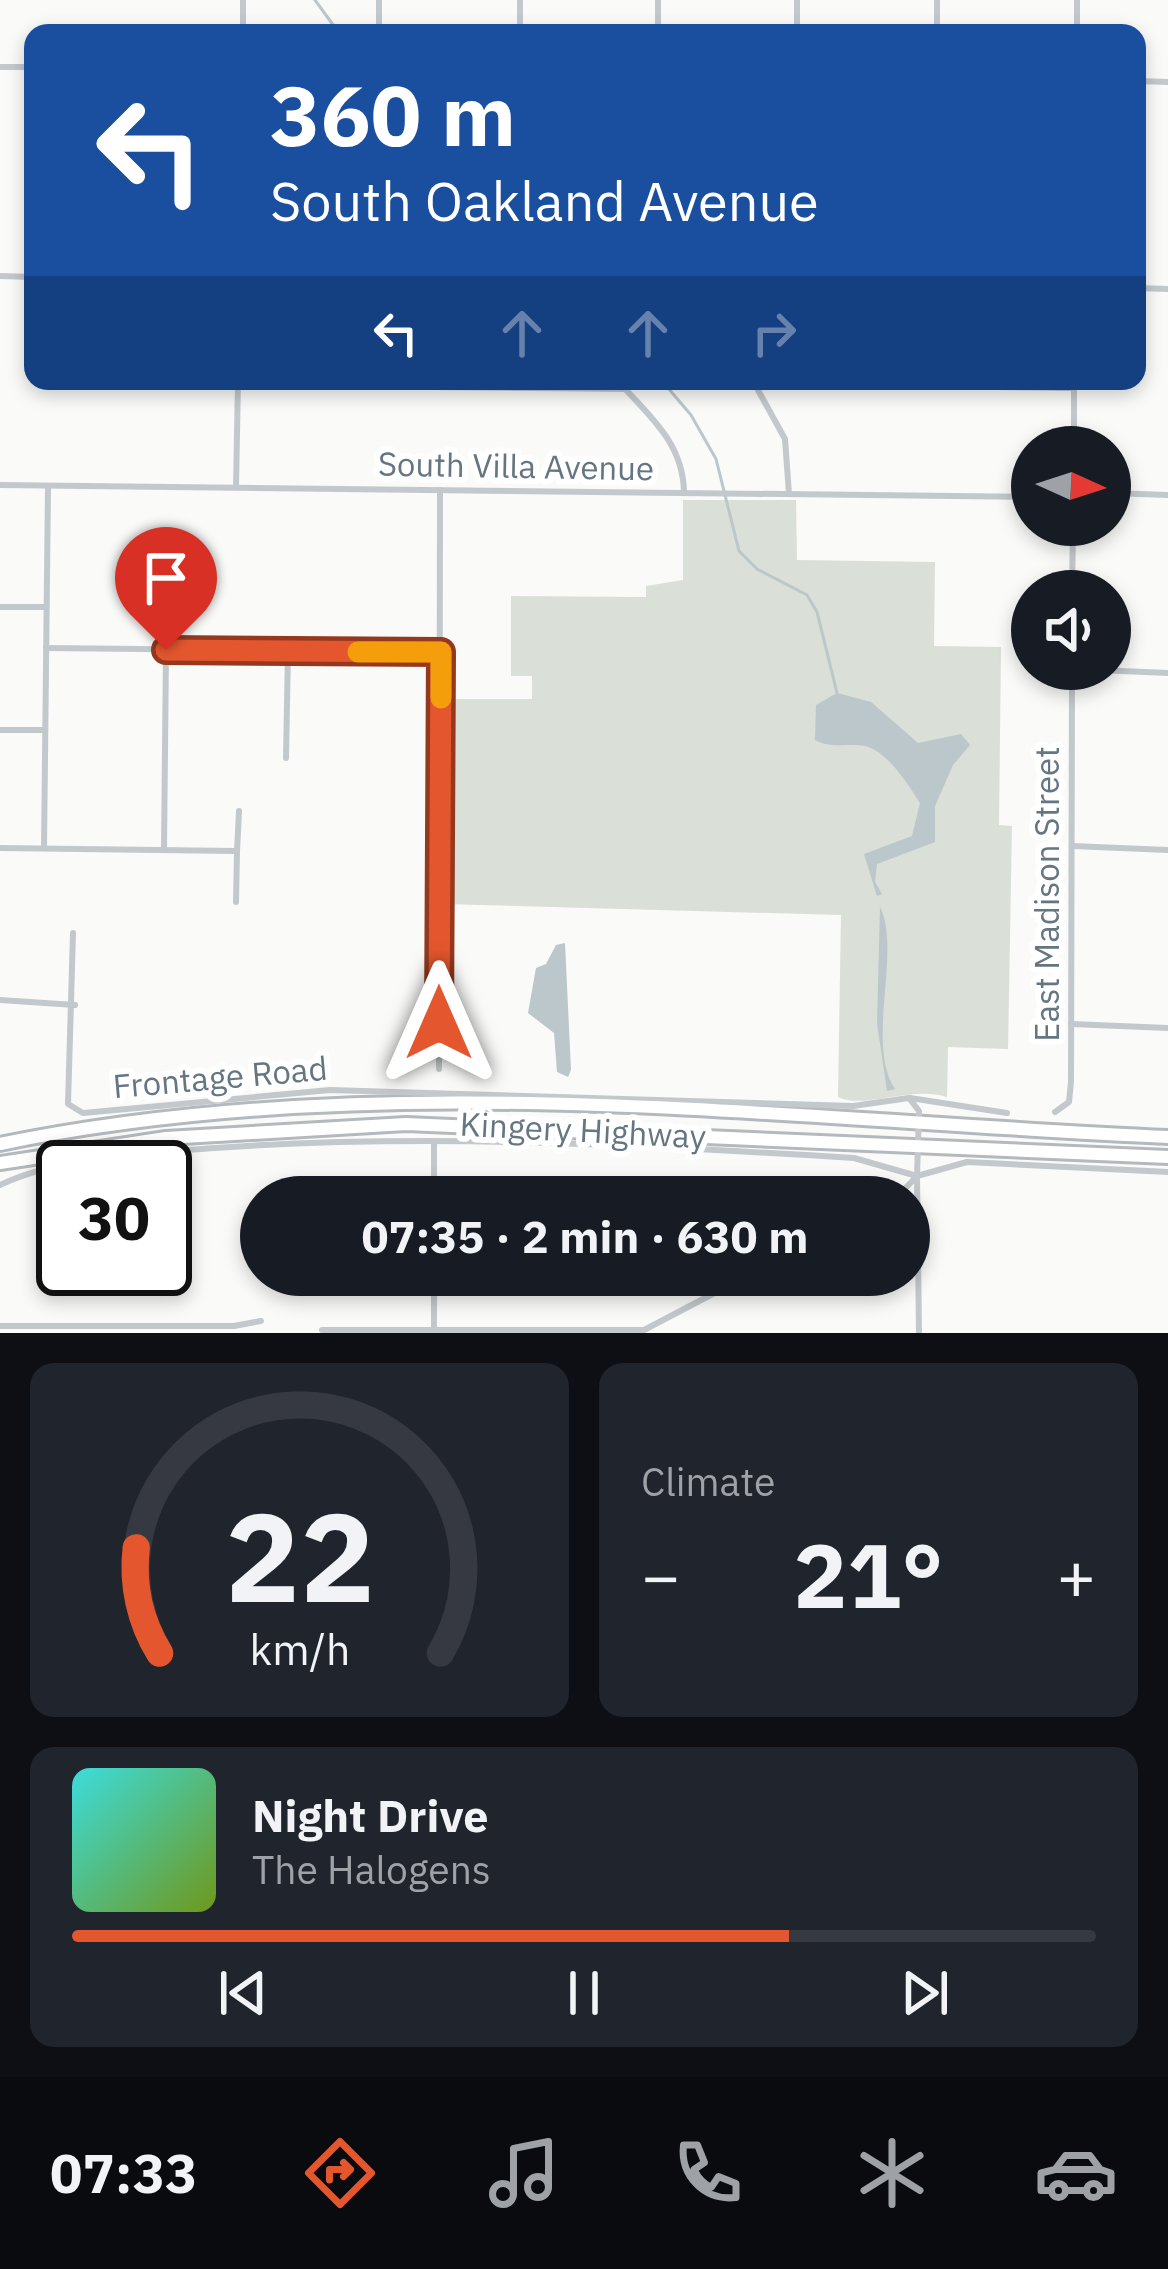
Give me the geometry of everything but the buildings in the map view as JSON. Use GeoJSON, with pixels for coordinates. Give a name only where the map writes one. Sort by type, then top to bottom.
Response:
{"type":"FeatureCollection","features":[{"type":"Feature","properties":{"kind":"highway","name":"Kingery Highway"},"geometry":{"type":"LineString","coordinates":[[0,1144],[146,1123],[364,1104],[670,1110],[1168,1137]]}},
{"type":"Feature","properties":{"kind":"highway","name":"Kingery Highway"},"geometry":{"type":"LineString","coordinates":[[0,1163],[166,1138],[341,1125],[454,1124],[1168,1156]]}},
{"type":"Feature","properties":{"kind":"street"},"geometry":{"type":"LineString","coordinates":[[236,487],[238,390]]}},
{"type":"Feature","properties":{"kind":"street"},"geometry":{"type":"LineString","coordinates":[[626,390],[668,436],[680,458],[684,492]]}},
{"type":"Feature","properties":{"kind":"street"},"geometry":{"type":"LineString","coordinates":[[758,390],[785,439],[789,494]]}},
{"type":"Feature","properties":{"kind":"street"},"geometry":{"type":"LineString","coordinates":[[1074,390],[1074,426]]}},
{"type":"Feature","properties":{"kind":"street","name":"South Villa Avenue"},"geometry":{"type":"LineString","coordinates":[[0,485],[1011,497]]}},
{"type":"Feature","properties":{"kind":"street"},"geometry":{"type":"LineString","coordinates":[[44,848],[48,486]]}},
{"type":"Feature","properties":{"kind":"street"},"geometry":{"type":"LineString","coordinates":[[439,1069],[440,490]]}},
{"type":"Feature","properties":{"kind":"street"},"geometry":{"type":"LineString","coordinates":[[1131,494],[1168,495]]}},
{"type":"Feature","properties":{"kind":"street"},"geometry":{"type":"LineString","coordinates":[[0,607],[46,607]]}},
{"type":"Feature","properties":{"kind":"street"},"geometry":{"type":"LineString","coordinates":[[46,648],[441,652]]}},
{"type":"Feature","properties":{"kind":"street"},"geometry":{"type":"LineString","coordinates":[[164,850],[166,650]]}},
{"type":"Feature","properties":{"kind":"street"},"geometry":{"type":"LineString","coordinates":[[286,758],[288,651]]}},
{"type":"Feature","properties":{"kind":"street"},"geometry":{"type":"LineString","coordinates":[[1131,671],[1168,673]]}},
{"type":"Feature","properties":{"kind":"street","name":"East Madison Street"},"geometry":{"type":"LineString","coordinates":[[1055,1112],[1070,1096],[1073,690]]}},
{"type":"Feature","properties":{"kind":"street"},"geometry":{"type":"LineString","coordinates":[[0,730],[45,730]]}},
{"type":"Feature","properties":{"kind":"street"},"geometry":{"type":"LineString","coordinates":[[236,902],[239,811]]}},
{"type":"Feature","properties":{"kind":"street"},"geometry":{"type":"LineString","coordinates":[[1072,846],[1168,850]]}},
{"type":"Feature","properties":{"kind":"street"},"geometry":{"type":"LineString","coordinates":[[0,848],[237,851]]}},
{"type":"Feature","properties":{"kind":"street","name":"Frontage Road"},"geometry":{"type":"LineString","coordinates":[[73,934],[75,1005],[68,1104],[83,1113],[331,1090],[462,1090],[854,1106],[909,1098],[1006,1113]]}},
{"type":"Feature","properties":{"kind":"street"},"geometry":{"type":"LineString","coordinates":[[0,1000],[75,1005]]}},
{"type":"Feature","properties":{"kind":"street"},"geometry":{"type":"LineString","coordinates":[[1071,1024],[1168,1028]]}},
{"type":"Feature","properties":{"kind":"street"},"geometry":{"type":"LineString","coordinates":[[909,1098],[919,1111],[917,1176]]}},
{"type":"Feature","properties":{"kind":"street"},"geometry":{"type":"LineString","coordinates":[[434,1139],[434,1176]]}},
{"type":"Feature","properties":{"kind":"street"},"geometry":{"type":"LineString","coordinates":[[0,1185],[30,1173],[162,1152],[434,1139],[854,1158],[917,1176],[967,1162],[1168,1172]]}},
{"type":"Feature","properties":{"kind":"street"},"geometry":{"type":"LineString","coordinates":[[434,1296],[434,1328]]}},
{"type":"Feature","properties":{"kind":"street"},"geometry":{"type":"LineString","coordinates":[[322,1330],[644,1330],[709,1296]]}},
{"type":"Feature","properties":{"kind":"street"},"geometry":{"type":"LineString","coordinates":[[919,1296],[919,1333]]}},
{"type":"Feature","properties":{"kind":"street"},"geometry":{"type":"LineString","coordinates":[[0,1326],[234,1327],[261,1322]]}},
{"type":"Feature","properties":{"kind":"shaded area"},"geometry":{"type":"Polygon","coordinates":[[[683,500],[796,500],[797,560],[935,562],[934,646],[1001,647],[999,825],[1012,826],[1008,1049],[948,1047],[947,1097],[918,1094],[861,1101],[838,1097],[841,915],[442,904],[443,699],[532,699],[532,676],[511,676],[511,596],[646,597],[646,586],[683,580],[683,500]]]}},
{"type":"Feature","properties":{"kind":"shaded area"},"geometry":{"type":"Polygon","coordinates":[[[837,693],[871,702],[918,743],[961,734],[970,745],[953,765],[935,806],[935,842],[877,864],[875,882],[882,894],[877,896],[864,854],[912,836],[920,803],[896,769],[873,749],[815,740],[816,705],[837,693]]]}},
{"type":"Feature","properties":{"kind":"shaded area"},"geometry":{"type":"Polygon","coordinates":[[[880,907],[887,948],[883,1048],[895,1089],[887,1091],[877,1023],[880,907]]]}},
{"type":"Feature","properties":{"kind":"shaded area"},"geometry":{"type":"Polygon","coordinates":[[[565,943],[568,1077],[557,1072],[554,1033],[528,1013],[536,968],[546,964],[556,945],[565,943]]]}},
{"type":"Feature","properties":{"kind":"waterway"},"geometry":{"type":"LineString","coordinates":[[315,0],[332,24]]}},
{"type":"Feature","properties":{"kind":"waterway"},"geometry":{"type":"LineString","coordinates":[[670,390],[691,415],[716,459],[739,551],[757,569],[807,595],[817,612],[837,693]]}},
{"type":"Feature","properties":{"kind":"slow traffic"},"geometry":{"type":"LineString","coordinates":[[358,652],[441,652],[441,698]]}},
{"type":"Feature","properties":{"kind":"route"},"geometry":{"type":"LineString","coordinates":[[166,650],[441,652],[439,1023]]}}]}
